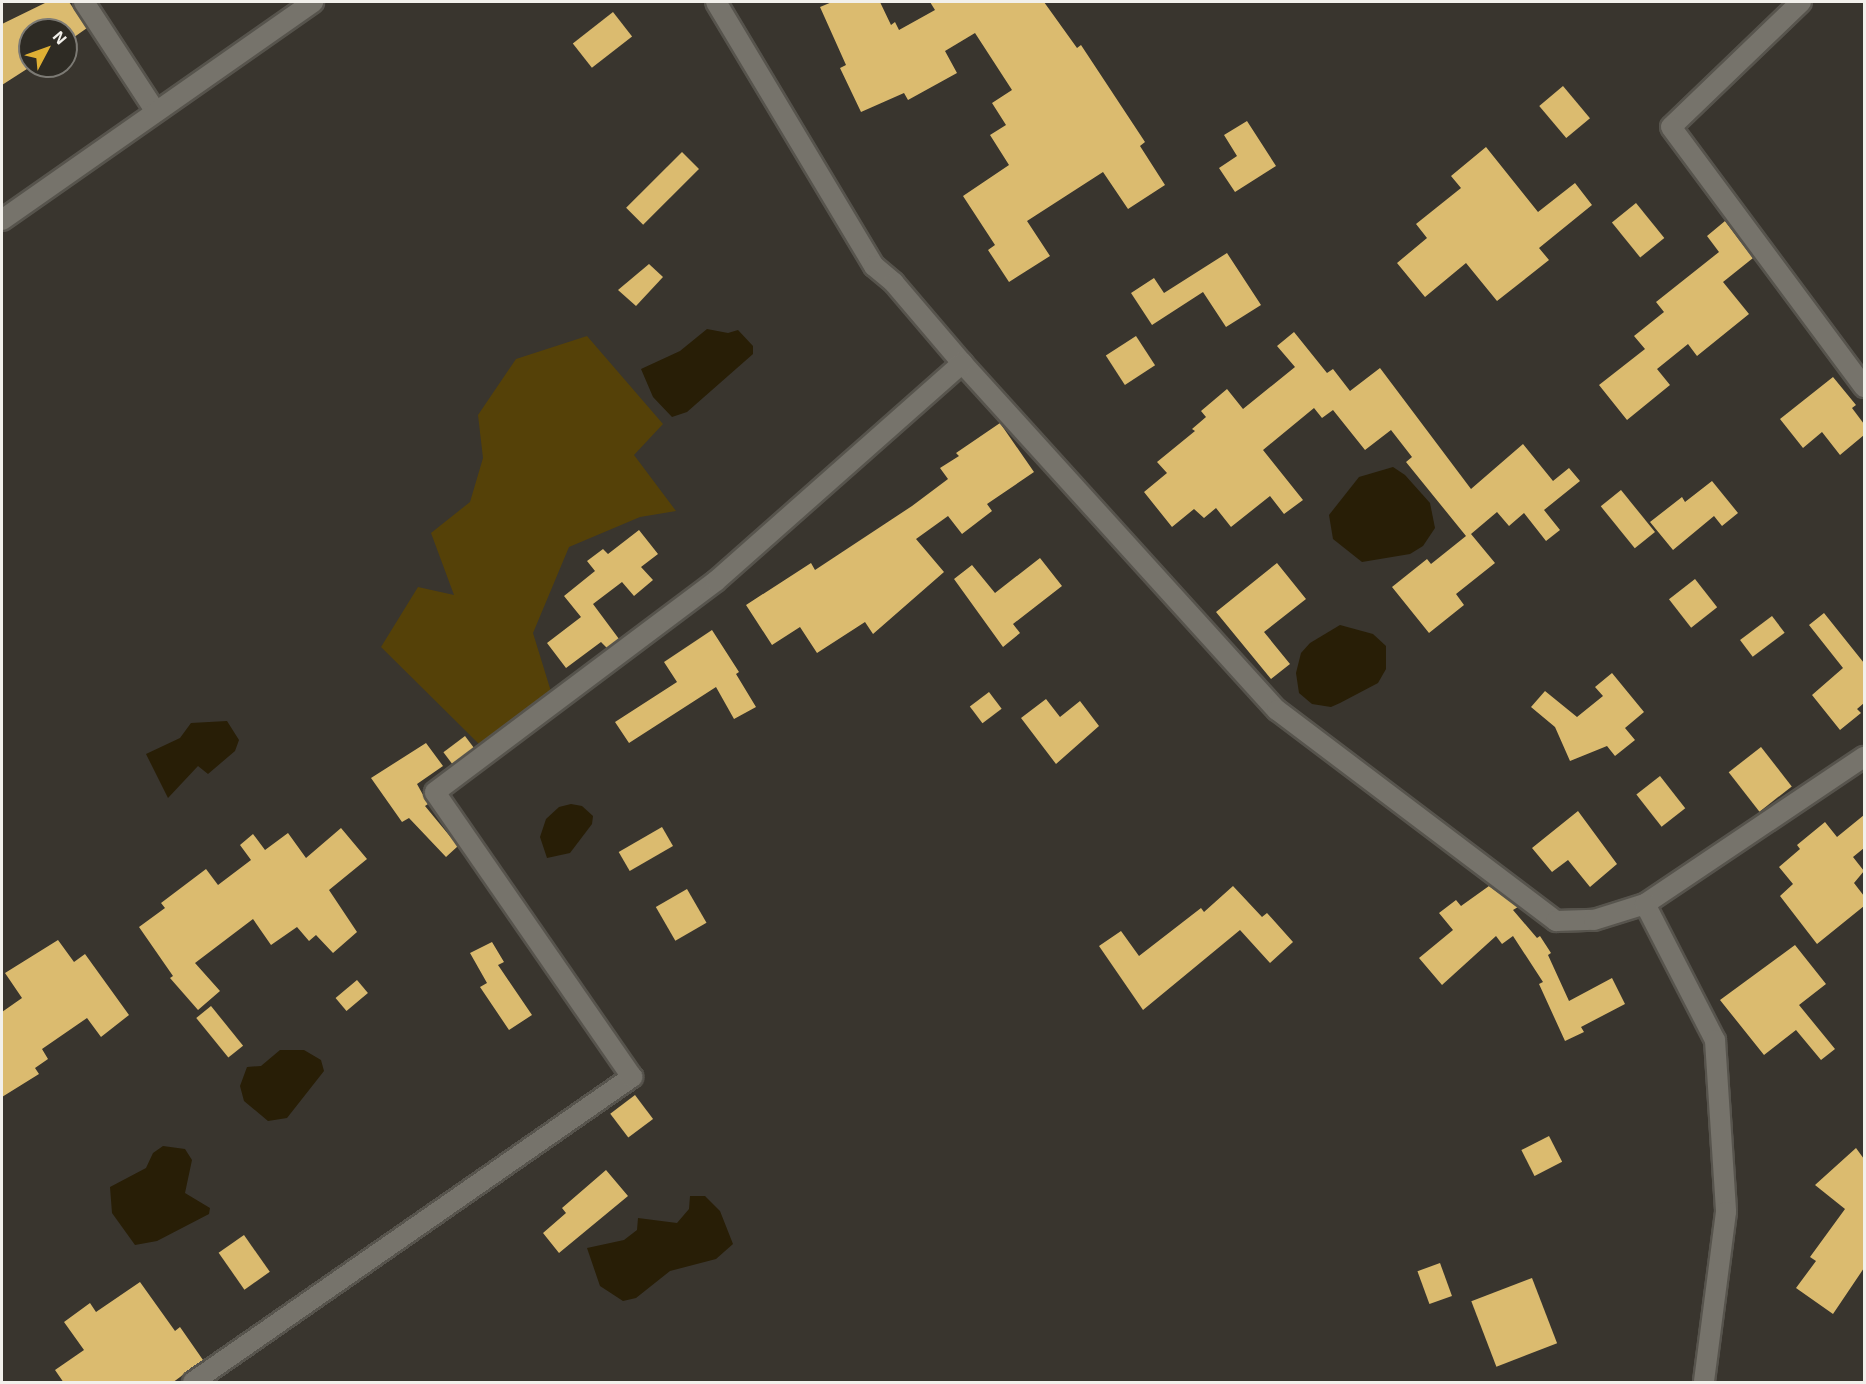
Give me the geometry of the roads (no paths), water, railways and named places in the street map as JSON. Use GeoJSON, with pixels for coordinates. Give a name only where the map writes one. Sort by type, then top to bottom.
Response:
{"type":"FeatureCollection","features":[{"type":"Feature","properties":{"kind":"street"},"geometry":{"type":"LineString","coordinates":[[84,2],[156,112]]}},
{"type":"Feature","properties":{"kind":"street"},"geometry":{"type":"LineString","coordinates":[[2,220],[313,2]]}},
{"type":"Feature","properties":{"kind":"street"},"geometry":{"type":"LineString","coordinates":[[716,2],[873,266],[894,283],[962,363],[1277,710],[1556,921],[1594,920],[1645,904],[1864,758]]}},
{"type":"Feature","properties":{"kind":"street"},"geometry":{"type":"LineString","coordinates":[[1801,2],[1671,127],[1864,387]]}},
{"type":"Feature","properties":{"kind":"street"},"geometry":{"type":"LineString","coordinates":[[193,1383],[632,1077],[435,792],[716,581],[962,363]]}},
{"type":"Feature","properties":{"kind":"street"},"geometry":{"type":"LineString","coordinates":[[1645,904],[1715,1040],[1726,1212],[1704,1383]]}}]}
